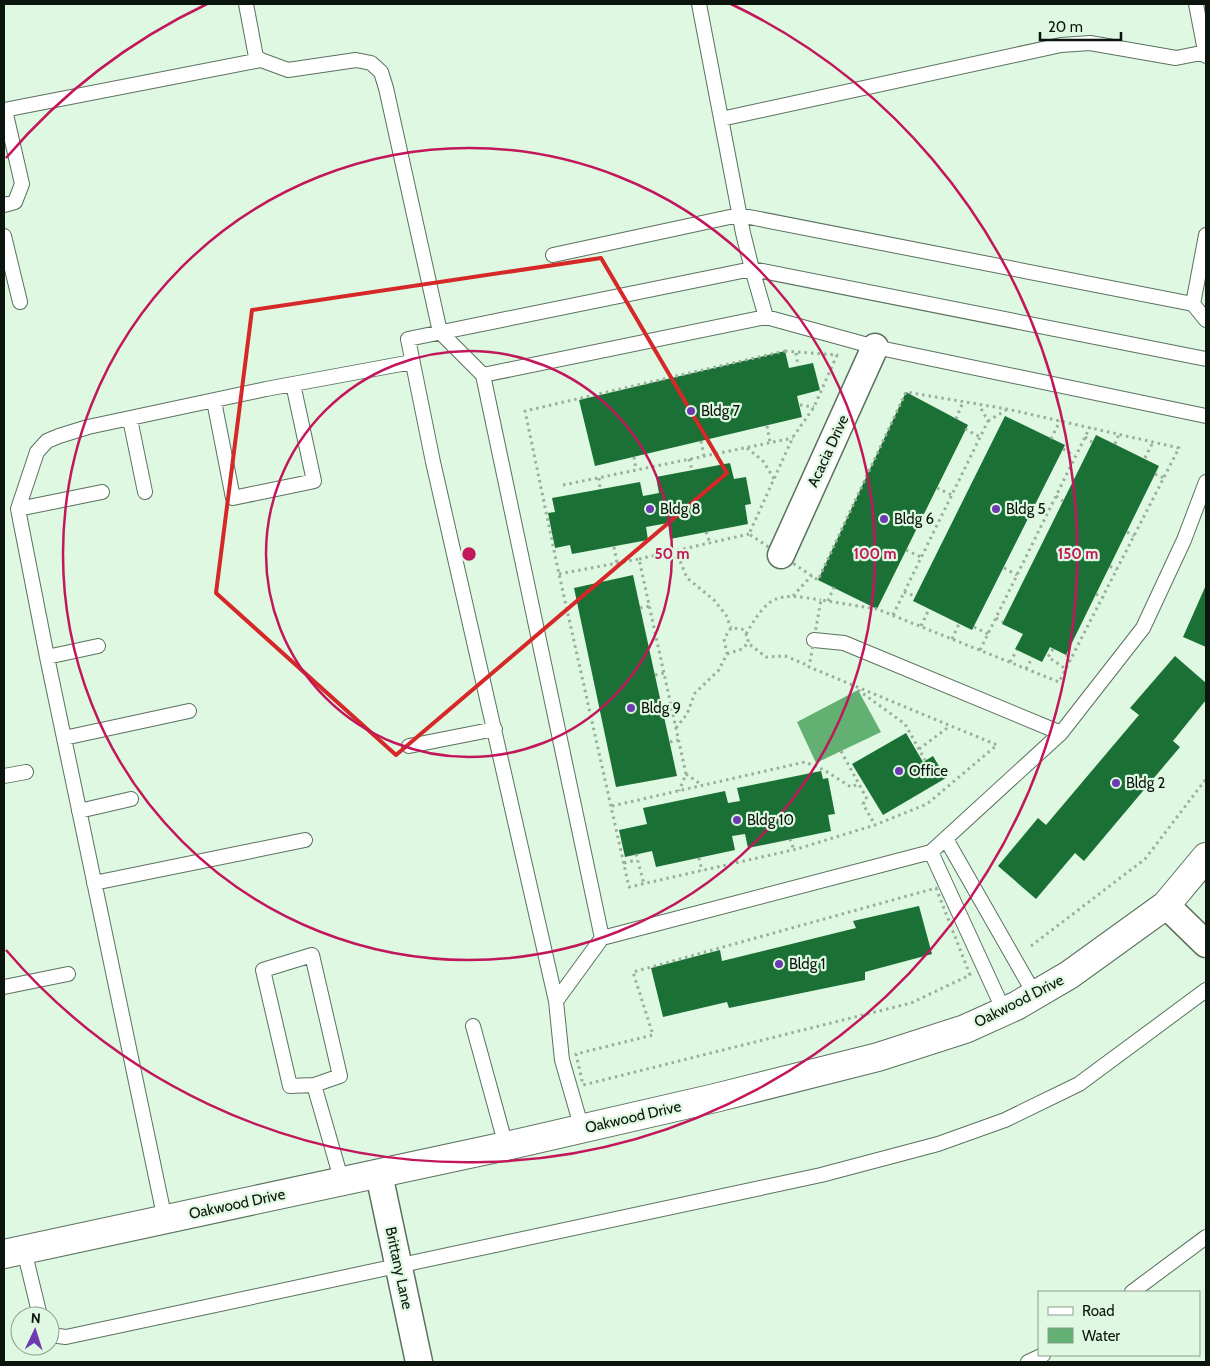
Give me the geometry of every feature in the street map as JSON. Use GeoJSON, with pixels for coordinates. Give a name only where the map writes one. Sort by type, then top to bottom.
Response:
{"type":"FeatureCollection","features":[{"type":"Feature","properties":{"kind":"street","name":"Acacia Drive"},"geometry":{"type":"LineString","coordinates":[[781,555],[875,348]]}},
{"type":"Feature","properties":{"kind":"street","name":"Oakwood Drive"},"geometry":{"type":"LineString","coordinates":[[14,1252],[582,1129],[878,1057],[965,1029],[1004,1011],[1070,975],[1166,905],[1206,857]]}},
{"type":"Feature","properties":{"kind":"street"},"geometry":{"type":"LineString","coordinates":[[1166,905],[1206,944]]}},
{"type":"Feature","properties":{"kind":"street","name":"Brittany Lane"},"geometry":{"type":"LineString","coordinates":[[380,1174],[419,1362]]}},
{"type":"Feature","properties":{"kind":"lane"},"geometry":{"type":"LineString","coordinates":[[246,4],[256,57],[260,60],[288,70],[356,60],[371,63],[381,72],[440,332],[483,375],[602,938]]}},
{"type":"Feature","properties":{"kind":"lane"},"geometry":{"type":"LineString","coordinates":[[699,4],[739,215],[766,317]]}},
{"type":"Feature","properties":{"kind":"lane"},"geometry":{"type":"LineString","coordinates":[[721,119],[1060,45],[1090,43],[1176,58],[1206,53],[1196,4]]}},
{"type":"Feature","properties":{"kind":"lane"},"geometry":{"type":"LineString","coordinates":[[4,205],[15,202],[22,184],[4,110],[260,60]]}},
{"type":"Feature","properties":{"kind":"lane"},"geometry":{"type":"LineString","coordinates":[[553,255],[739,215],[1193,304],[1206,320]]}},
{"type":"Feature","properties":{"kind":"lane"},"geometry":{"type":"LineString","coordinates":[[1193,304],[1206,235]]}},
{"type":"Feature","properties":{"kind":"lane"},"geometry":{"type":"LineString","coordinates":[[4,236],[20,302]]}},
{"type":"Feature","properties":{"kind":"lane"},"geometry":{"type":"LineString","coordinates":[[582,1129],[562,1060],[556,1000],[408,339],[752,269],[1206,359]]}},
{"type":"Feature","properties":{"kind":"lane"},"geometry":{"type":"LineString","coordinates":[[483,375],[766,317],[875,348],[1206,416]]}},
{"type":"Feature","properties":{"kind":"lane"},"geometry":{"type":"LineString","coordinates":[[165,1220],[47,657],[18,509],[37,452],[47,441],[88,427],[293,384],[412,362]]}},
{"type":"Feature","properties":{"kind":"lane"},"geometry":{"type":"LineString","coordinates":[[214,400],[233,498],[314,481],[293,384]]}},
{"type":"Feature","properties":{"kind":"lane"},"geometry":{"type":"LineString","coordinates":[[130,419],[145,492]]}},
{"type":"Feature","properties":{"kind":"lane"},"geometry":{"type":"LineString","coordinates":[[556,1000],[602,938],[931,852],[1061,733],[1143,628],[1184,540],[1206,482]]}},
{"type":"Feature","properties":{"kind":"lane"},"geometry":{"type":"LineString","coordinates":[[18,509],[102,492]]}},
{"type":"Feature","properties":{"kind":"lane"},"geometry":{"type":"LineString","coordinates":[[814,640],[844,643],[1061,733]]}},
{"type":"Feature","properties":{"kind":"lane"},"geometry":{"type":"LineString","coordinates":[[47,657],[98,646]]}},
{"type":"Feature","properties":{"kind":"lane"},"geometry":{"type":"LineString","coordinates":[[64,738],[189,711]]}},
{"type":"Feature","properties":{"kind":"lane"},"geometry":{"type":"LineString","coordinates":[[409,746],[495,729]]}},
{"type":"Feature","properties":{"kind":"lane"},"geometry":{"type":"LineString","coordinates":[[4,776],[26,772]]}},
{"type":"Feature","properties":{"kind":"lane"},"geometry":{"type":"LineString","coordinates":[[79,811],[131,799]]}},
{"type":"Feature","properties":{"kind":"lane"},"geometry":{"type":"LineString","coordinates":[[946,839],[1034,995]]}},
{"type":"Feature","properties":{"kind":"lane"},"geometry":{"type":"LineString","coordinates":[[94,883],[305,840]]}},
{"type":"Feature","properties":{"kind":"lane"},"geometry":{"type":"LineString","coordinates":[[931,852],[1004,1011]]}},
{"type":"Feature","properties":{"kind":"lane"},"geometry":{"type":"LineString","coordinates":[[312,956],[340,1076],[314,1085],[290,1086],[263,970],[312,956]]}},
{"type":"Feature","properties":{"kind":"lane"},"geometry":{"type":"LineString","coordinates":[[4,987],[68,974]]}},
{"type":"Feature","properties":{"kind":"lane"},"geometry":{"type":"LineString","coordinates":[[60,1336],[66,1337],[398,1268],[821,1175],[938,1144],[1005,1120],[1079,1084],[1206,990]]}},
{"type":"Feature","properties":{"kind":"lane"},"geometry":{"type":"LineString","coordinates":[[473,1026],[506,1146]]}},
{"type":"Feature","properties":{"kind":"lane"},"geometry":{"type":"LineString","coordinates":[[314,1085],[342,1182]]}},
{"type":"Feature","properties":{"kind":"lane"},"geometry":{"type":"LineString","coordinates":[[1133,1291],[1206,1237]]}},
{"type":"Feature","properties":{"kind":"lane"},"geometry":{"type":"LineString","coordinates":[[14,1252],[36,1306]]}},
{"type":"Feature","properties":{"kind":"lane"},"geometry":{"type":"LineString","coordinates":[[1028,1362],[1041,1356]]}},
{"type":"Feature","properties":{"kind":"path"},"geometry":{"type":"LineString","coordinates":[[731,628],[742,629],[746,634],[748,643],[766,657],[785,656],[997,745],[926,804],[875,825],[794,850],[630,887],[559,574],[525,412],[785,351],[837,355],[814,407],[794,437],[749,534]]}},
{"type":"Feature","properties":{"kind":"path"},"geometry":{"type":"LineString","coordinates":[[796,353],[798,366]]}},
{"type":"Feature","properties":{"kind":"path"},"geometry":{"type":"LineString","coordinates":[[559,574],[639,559],[749,534],[818,580],[906,392],[1007,410],[1179,448],[1116,570],[1104,598],[1059,682],[877,608],[783,595],[767,604],[756,616],[746,634]]}},
{"type":"Feature","properties":{"kind":"path"},"geometry":{"type":"LineString","coordinates":[[956,419],[963,402]]}},
{"type":"Feature","properties":{"kind":"path"},"geometry":{"type":"LineString","coordinates":[[800,405],[814,407]]}},
{"type":"Feature","properties":{"kind":"path"},"geometry":{"type":"LineString","coordinates":[[979,405],[988,421]]}},
{"type":"Feature","properties":{"kind":"path"},"geometry":{"type":"LineString","coordinates":[[893,615],[988,421],[1007,410]]}},
{"type":"Feature","properties":{"kind":"path"},"geometry":{"type":"LineString","coordinates":[[1052,439],[1060,421]]}},
{"type":"Feature","properties":{"kind":"path"},"geometry":{"type":"LineString","coordinates":[[767,426],[770,442]]}},
{"type":"Feature","properties":{"kind":"path"},"geometry":{"type":"LineString","coordinates":[[980,650],[1090,428]]}},
{"type":"Feature","properties":{"kind":"path"},"geometry":{"type":"LineString","coordinates":[[966,429],[980,436]]}},
{"type":"Feature","properties":{"kind":"path"},"geometry":{"type":"LineString","coordinates":[[1115,444],[1119,434]]}},
{"type":"Feature","properties":{"kind":"path"},"geometry":{"type":"LineString","coordinates":[[563,484],[794,437]]}},
{"type":"Feature","properties":{"kind":"path"},"geometry":{"type":"LineString","coordinates":[[1085,438],[1092,442]]}},
{"type":"Feature","properties":{"kind":"path"},"geometry":{"type":"LineString","coordinates":[[701,441],[704,456]]}},
{"type":"Feature","properties":{"kind":"path"},"geometry":{"type":"LineString","coordinates":[[1145,458],[1153,442]]}},
{"type":"Feature","properties":{"kind":"path"},"geometry":{"type":"LineString","coordinates":[[747,447],[763,462],[774,479]]}},
{"type":"Feature","properties":{"kind":"path"},"geometry":{"type":"LineString","coordinates":[[1063,450],[1075,456]]}},
{"type":"Feature","properties":{"kind":"path"},"geometry":{"type":"LineString","coordinates":[[634,457],[636,470]]}},
{"type":"Feature","properties":{"kind":"path"},"geometry":{"type":"LineString","coordinates":[[690,459],[692,470]]}},
{"type":"Feature","properties":{"kind":"path"},"geometry":{"type":"LineString","coordinates":[[1155,474],[1164,478]]}},
{"type":"Feature","properties":{"kind":"path"},"geometry":{"type":"LineString","coordinates":[[599,478],[600,489]]}},
{"type":"Feature","properties":{"kind":"path"},"geometry":{"type":"LineString","coordinates":[[937,488],[952,495]]}},
{"type":"Feature","properties":{"kind":"path"},"geometry":{"type":"LineString","coordinates":[[1056,496],[1063,501]]}},
{"type":"Feature","properties":{"kind":"path"},"geometry":{"type":"LineString","coordinates":[[706,532],[710,543]]}},
{"type":"Feature","properties":{"kind":"path"},"geometry":{"type":"LineString","coordinates":[[1127,532],[1134,536]]}},
{"type":"Feature","properties":{"kind":"path"},"geometry":{"type":"LineString","coordinates":[[614,547],[617,563]]}},
{"type":"Feature","properties":{"kind":"path"},"geometry":{"type":"LineString","coordinates":[[906,550],[922,557]]}},
{"type":"Feature","properties":{"kind":"path"},"geometry":{"type":"LineString","coordinates":[[671,552],[681,563],[687,578],[714,600],[726,615],[731,628]]}},
{"type":"Feature","properties":{"kind":"path"},"geometry":{"type":"LineString","coordinates":[[639,559],[686,774],[679,791]]}},
{"type":"Feature","properties":{"kind":"path"},"geometry":{"type":"LineString","coordinates":[[1110,566],[1116,570]]}},
{"type":"Feature","properties":{"kind":"path"},"geometry":{"type":"LineString","coordinates":[[1004,568],[1017,574]]}},
{"type":"Feature","properties":{"kind":"path"},"geometry":{"type":"LineString","coordinates":[[793,596],[812,576]]}},
{"type":"Feature","properties":{"kind":"path"},"geometry":{"type":"LineString","coordinates":[[828,601],[834,587]]}},
{"type":"Feature","properties":{"kind":"path"},"geometry":{"type":"LineString","coordinates":[[904,592],[915,596]]}},
{"type":"Feature","properties":{"kind":"path"},"geometry":{"type":"LineString","coordinates":[[1096,594],[1104,598]]}},
{"type":"Feature","properties":{"kind":"path"},"geometry":{"type":"LineString","coordinates":[[809,666],[821,600]]}},
{"type":"Feature","properties":{"kind":"path"},"geometry":{"type":"LineString","coordinates":[[640,608],[650,606]]}},
{"type":"Feature","properties":{"kind":"path"},"geometry":{"type":"LineString","coordinates":[[921,626],[929,609]]}},
{"type":"Feature","properties":{"kind":"path"},"geometry":{"type":"LineString","coordinates":[[996,618],[1003,622]]}},
{"type":"Feature","properties":{"kind":"path"},"geometry":{"type":"LineString","coordinates":[[952,638],[959,624]]}},
{"type":"Feature","properties":{"kind":"path"},"geometry":{"type":"LineString","coordinates":[[728,654],[724,639],[731,628]]}},
{"type":"Feature","properties":{"kind":"path"},"geometry":{"type":"LineString","coordinates":[[974,628],[988,634]]}},
{"type":"Feature","properties":{"kind":"path"},"geometry":{"type":"LineString","coordinates":[[675,728],[687,714],[695,693],[718,670],[728,654],[742,649],[748,643]]}},
{"type":"Feature","properties":{"kind":"path"},"geometry":{"type":"LineString","coordinates":[[1053,649],[1048,658],[1066,669]]}},
{"type":"Feature","properties":{"kind":"path"},"geometry":{"type":"LineString","coordinates":[[1010,662],[1017,650]]}},
{"type":"Feature","properties":{"kind":"path"},"geometry":{"type":"LineString","coordinates":[[1066,655],[1072,658]]}},
{"type":"Feature","properties":{"kind":"path"},"geometry":{"type":"LineString","coordinates":[[1026,669],[1032,658]]}},
{"type":"Feature","properties":{"kind":"path"},"geometry":{"type":"LineString","coordinates":[[655,675],[664,674]]}},
{"type":"Feature","properties":{"kind":"path"},"geometry":{"type":"LineString","coordinates":[[858,690],[905,724],[925,760]]}},
{"type":"Feature","properties":{"kind":"path"},"geometry":{"type":"LineString","coordinates":[[919,749],[950,725]]}},
{"type":"Feature","properties":{"kind":"path"},"geometry":{"type":"LineString","coordinates":[[670,742],[678,740]]}},
{"type":"Feature","properties":{"kind":"path"},"geometry":{"type":"LineString","coordinates":[[841,751],[867,799],[863,804],[875,825]]}},
{"type":"Feature","properties":{"kind":"path"},"geometry":{"type":"LineString","coordinates":[[612,806],[805,762],[824,770],[851,787],[859,784]]}},
{"type":"Feature","properties":{"kind":"path"},"geometry":{"type":"LineString","coordinates":[[686,774],[703,786]]}},
{"type":"Feature","properties":{"kind":"path"},"geometry":{"type":"LineString","coordinates":[[1024,940],[1029,947],[1145,859],[1206,779]]}},
{"type":"Feature","properties":{"kind":"path"},"geometry":{"type":"LineString","coordinates":[[790,839],[794,850]]}},
{"type":"Feature","properties":{"kind":"path"},"geometry":{"type":"LineString","coordinates":[[636,854],[644,884]]}},
{"type":"Feature","properties":{"kind":"path"},"geometry":{"type":"LineString","coordinates":[[698,858],[702,871]]}},
{"type":"Feature","properties":{"kind":"path"},"geometry":{"type":"LineString","coordinates":[[624,863],[637,860]]}},
{"type":"Feature","properties":{"kind":"path"},"geometry":{"type":"LineString","coordinates":[[936,888],[970,975],[912,1003],[583,1085],[576,1054],[653,1035],[633,972],[936,888]]}},
{"type":"Feature","properties":{"kind":"highlighted area"},"geometry":{"type":"Polygon","coordinates":[[[601,258],[727,473],[396,755],[216,593],[252,310],[601,258]]]}},
{"type":"Feature","properties":{"kind":"water"},"geometry":{"type":"Polygon","coordinates":[[[858,690],[881,732],[816,763],[797,722],[858,690]]]}},
{"type":"Feature","properties":{"kind":"building","name":"Bldg 7"},"geometry":{"type":"Polygon","coordinates":[[[785,351],[789,368],[813,363],[820,390],[797,396],[802,417],[595,466],[579,400],[785,351]]]}},
{"type":"Feature","properties":{"kind":"building","name":"Bldg 6"},"geometry":{"type":"Polygon","coordinates":[[[906,392],[968,425],[877,609],[818,580],[906,392]]]}},
{"type":"Feature","properties":{"kind":"building","name":"Bldg 5"},"geometry":{"type":"Polygon","coordinates":[[[1005,416],[1065,445],[972,630],[913,601],[1005,416]]]}},
{"type":"Feature","properties":{"kind":"building"},"geometry":{"type":"Polygon","coordinates":[[[1096,435],[1159,466],[1066,655],[1050,647],[1042,662],[1015,649],[1023,634],[1002,624],[1096,435]]]}},
{"type":"Feature","properties":{"kind":"building","name":"Bldg 8"},"geometry":{"type":"Polygon","coordinates":[[[730,463],[734,479],[746,477],[751,504],[745,505],[748,524],[670,539],[668,523],[646,527],[648,540],[572,554],[570,545],[555,548],[548,513],[555,512],[552,498],[640,482],[643,496],[659,493],[656,477],[730,463]]]}},
{"type":"Feature","properties":{"kind":"building","name":"Bldg 9"},"geometry":{"type":"Polygon","coordinates":[[[633,575],[677,776],[616,787],[574,588],[633,575]]]}},
{"type":"Feature","properties":{"kind":"building"},"geometry":{"type":"Polygon","coordinates":[[[1206,585],[1206,647],[1183,637],[1206,585]]]}},
{"type":"Feature","properties":{"kind":"building","name":"Bldg 2"},"geometry":{"type":"Polygon","coordinates":[[[1175,656],[1206,683],[1206,700],[1173,741],[1180,747],[1084,861],[1075,853],[1036,899],[998,866],[1038,818],[1046,825],[1139,715],[1130,708],[1175,656]]]}},
{"type":"Feature","properties":{"kind":"building","name":"Office"},"geometry":{"type":"Polygon","coordinates":[[[906,733],[923,762],[933,756],[946,778],[883,815],[852,764],[906,733]]]}},
{"type":"Feature","properties":{"kind":"building","name":"Bldg 10"},"geometry":{"type":"Polygon","coordinates":[[[821,771],[823,779],[828,778],[835,814],[828,815],[831,831],[748,848],[745,834],[732,836],[735,850],[656,867],[652,851],[625,857],[619,830],[647,824],[643,808],[725,791],[728,803],[740,801],[737,788],[821,771]]]}},
{"type":"Feature","properties":{"kind":"building","name":"Bldg 1"},"geometry":{"type":"Polygon","coordinates":[[[919,906],[932,954],[865,972],[865,980],[729,1008],[727,1002],[663,1017],[651,968],[720,950],[722,961],[856,928],[853,921],[919,906]]]}},
{"type":"Feature","properties":{"kind":"place","name":"Bldg 7"},"geometry":{"type":"Point","coordinates":[691,411]}},
{"type":"Feature","properties":{"kind":"place","name":"Bldg 8"},"geometry":{"type":"Point","coordinates":[650,509]}},
{"type":"Feature","properties":{"kind":"place","name":"Bldg 5"},"geometry":{"type":"Point","coordinates":[996,509]}},
{"type":"Feature","properties":{"kind":"place","name":"Bldg 6"},"geometry":{"type":"Point","coordinates":[884,519]}},
{"type":"Feature","properties":{"kind":"place","name":"Bldg 9"},"geometry":{"type":"Point","coordinates":[631,708]}},
{"type":"Feature","properties":{"kind":"place","name":"Office"},"geometry":{"type":"Point","coordinates":[899,771]}},
{"type":"Feature","properties":{"kind":"place","name":"Bldg 2"},"geometry":{"type":"Point","coordinates":[1116,783]}},
{"type":"Feature","properties":{"kind":"place","name":"Bldg 10"},"geometry":{"type":"Point","coordinates":[737,820]}},
{"type":"Feature","properties":{"kind":"place","name":"Bldg 1"},"geometry":{"type":"Point","coordinates":[779,964]}}]}
